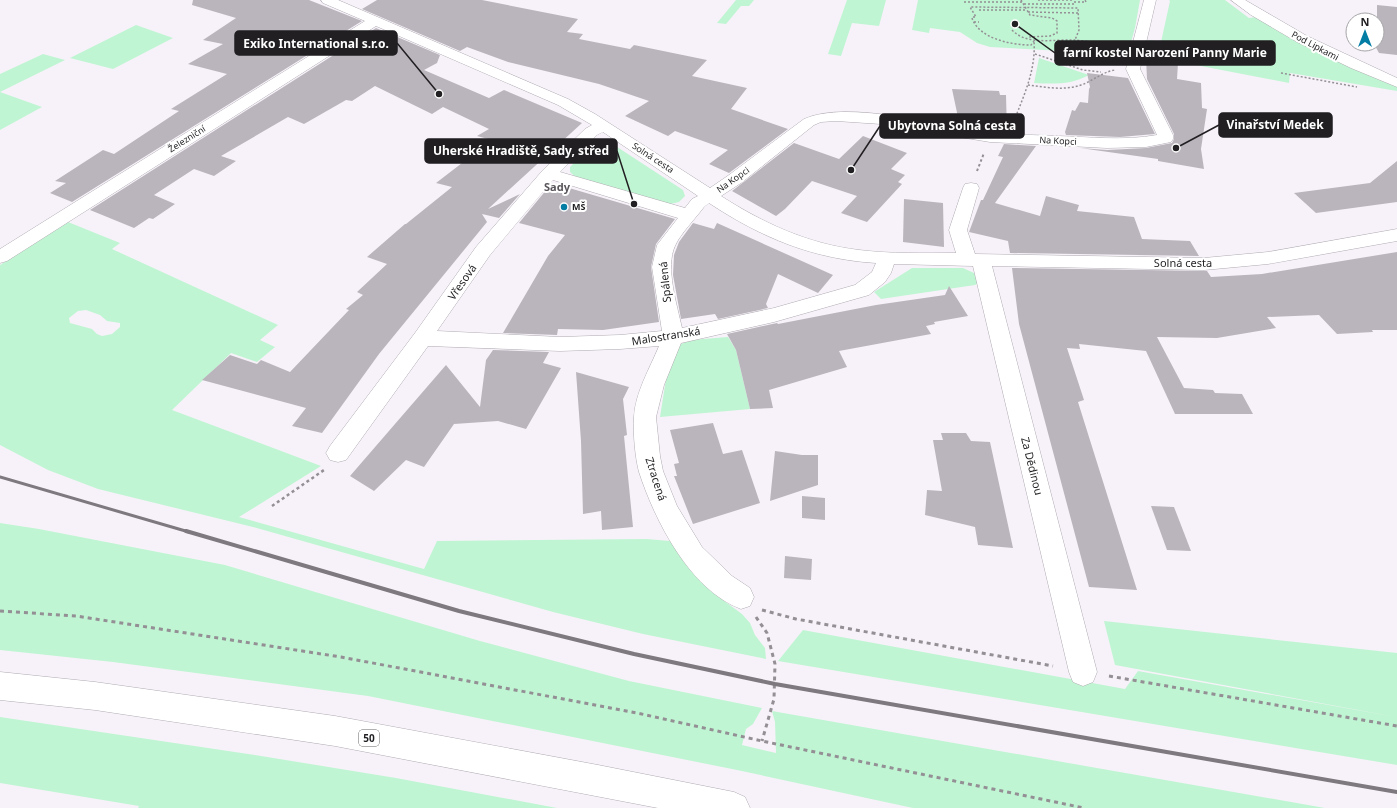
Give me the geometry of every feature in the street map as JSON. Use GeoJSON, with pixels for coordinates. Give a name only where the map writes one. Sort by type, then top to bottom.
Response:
{"type":"FeatureCollection","features":[{"type":"Feature","properties":{"kind":"street","name":"Solná cesta"},"geometry":{"type":"LineString","coordinates":[[327,0],[549,95],[576,109],[752,223],[797,242],[842,253],[885,258],[1181,264],[1268,258],[1397,235]]}},
{"type":"Feature","properties":{"kind":"street"},"geometry":{"type":"LineString","coordinates":[[1133,69],[1136,50],[1150,0]]}},
{"type":"Feature","properties":{"kind":"street","name":"Pod Lipkami"},"geometry":{"type":"LineString","coordinates":[[1237,0],[1265,19],[1316,47],[1360,68],[1397,83]]}},
{"type":"Feature","properties":{"kind":"street","name":"Železniční"},"geometry":{"type":"LineString","coordinates":[[0,257],[375,21]]}},
{"type":"Feature","properties":{"kind":"street","name":"Na Kopci"},"geometry":{"type":"LineString","coordinates":[[710,196],[735,179],[809,122],[818,118],[836,116],[881,119],[990,137],[1107,143],[1146,142],[1165,139],[1166,136],[1133,69]]}},
{"type":"Feature","properties":{"kind":"street","name":"Vřesová"},"geometry":{"type":"LineString","coordinates":[[338,453],[483,251],[549,174],[591,132],[603,126]]}},
{"type":"Feature","properties":{"kind":"street"},"geometry":{"type":"LineString","coordinates":[[549,174],[688,215]]}},
{"type":"Feature","properties":{"kind":"street"},"geometry":{"type":"LineString","coordinates":[[971,188],[959,226],[959,234],[974,259]]}},
{"type":"Feature","properties":{"kind":"street","name":"Spálená"},"geometry":{"type":"LineString","coordinates":[[673,337],[662,267],[662,255],[666,245],[688,215],[698,203],[710,196]]}},
{"type":"Feature","properties":{"kind":"street","name":"Malostranská"},"geometry":{"type":"LineString","coordinates":[[422,338],[560,344],[620,342],[673,337],[774,315],[862,290],[873,283],[882,274],[886,266],[885,258]]}},
{"type":"Feature","properties":{"kind":"street","name":"Za Dědinou"},"geometry":{"type":"LineString","coordinates":[[974,259],[1083,672]]}},
{"type":"Feature","properties":{"kind":"street","name":"Ztracená"},"geometry":{"type":"LineString","coordinates":[[673,337],[647,404],[645,417],[648,456],[651,471],[667,511],[693,555],[718,581],[741,598]]}},
{"type":"Feature","properties":{"kind":"street","name":"50"},"geometry":{"type":"LineString","coordinates":[[0,686],[95,696],[335,731],[598,780],[734,808]]}},
{"type":"Feature","properties":{"kind":"path"},"geometry":{"type":"LineString","coordinates":[[1038,0],[1086,2],[1085,0]]}},
{"type":"Feature","properties":{"kind":"path"},"geometry":{"type":"LineString","coordinates":[[1073,1],[1078,8],[1079,13],[1079,30],[1075,40]]}},
{"type":"Feature","properties":{"kind":"path"},"geometry":{"type":"LineString","coordinates":[[964,2],[1075,4]]}},
{"type":"Feature","properties":{"kind":"path"},"geometry":{"type":"LineString","coordinates":[[1022,2],[1030,15],[1052,18],[1057,21],[1057,33],[1050,36],[1026,38]]}},
{"type":"Feature","properties":{"kind":"path"},"geometry":{"type":"LineString","coordinates":[[1034,40],[1031,45],[1010,42],[982,32],[974,22],[973,17],[976,17],[970,7],[1078,8]]}},
{"type":"Feature","properties":{"kind":"path"},"geometry":{"type":"LineString","coordinates":[[979,10],[1079,13]]}},
{"type":"Feature","properties":{"kind":"path"},"geometry":{"type":"LineString","coordinates":[[974,22],[980,22]]}},
{"type":"Feature","properties":{"kind":"path"},"geometry":{"type":"LineString","coordinates":[[1012,30],[1014,33],[1034,40],[1075,40],[1136,50]]}},
{"type":"Feature","properties":{"kind":"path"},"geometry":{"type":"LineString","coordinates":[[1008,138],[1028,84],[1035,54],[1034,40]]}},
{"type":"Feature","properties":{"kind":"path"},"geometry":{"type":"LineString","coordinates":[[1035,54],[1083,70],[1102,72],[1133,69]]}},
{"type":"Feature","properties":{"kind":"path"},"geometry":{"type":"LineString","coordinates":[[1028,84],[1045,87],[1075,86],[1102,72]]}},
{"type":"Feature","properties":{"kind":"path"},"geometry":{"type":"LineString","coordinates":[[1281,73],[1358,87]]}},
{"type":"Feature","properties":{"kind":"path"},"geometry":{"type":"LineString","coordinates":[[971,188],[990,137]]}},
{"type":"Feature","properties":{"kind":"path"},"geometry":{"type":"LineString","coordinates":[[272,506],[325,470],[338,453]]}},
{"type":"Feature","properties":{"kind":"path"},"geometry":{"type":"LineString","coordinates":[[741,598],[758,609],[796,619],[922,641],[1083,672],[1397,726]]}},
{"type":"Feature","properties":{"kind":"path"},"geometry":{"type":"LineString","coordinates":[[741,598],[767,632],[775,664],[774,699],[762,742]]}},
{"type":"Feature","properties":{"kind":"path"},"geometry":{"type":"LineString","coordinates":[[0,611],[76,616],[341,657],[638,713],[762,742],[1084,808]]}},
{"type":"Feature","properties":{"kind":"green space"},"geometry":{"type":"Polygon","coordinates":[[[736,0],[754,0],[749,6],[741,6],[726,24],[717,23],[736,0]]]}},
{"type":"Feature","properties":{"kind":"green space"},"geometry":{"type":"Polygon","coordinates":[[[847,0],[886,0],[879,26],[852,23],[841,56],[828,54],[847,0]]]}},
{"type":"Feature","properties":{"kind":"green space"},"geometry":{"type":"Polygon","coordinates":[[[918,0],[1140,0],[1135,28],[1126,60],[1111,57],[1060,57],[1062,51],[990,47],[977,43],[960,32],[930,28],[929,33],[912,30],[918,0]]]}},
{"type":"Feature","properties":{"kind":"green space"},"geometry":{"type":"Polygon","coordinates":[[[1169,0],[1225,0],[1249,18],[1256,17],[1397,86],[1397,91],[1290,73],[1289,83],[1149,56],[1149,40],[1161,42],[1169,0]]]}},
{"type":"Feature","properties":{"kind":"green space"},"geometry":{"type":"Polygon","coordinates":[[[136,25],[173,38],[113,69],[70,58],[136,25]]]}},
{"type":"Feature","properties":{"kind":"green space"},"geometry":{"type":"Polygon","coordinates":[[[43,54],[65,60],[0,92],[0,74],[43,54]]]}},
{"type":"Feature","properties":{"kind":"green space"},"geometry":{"type":"Polygon","coordinates":[[[1039,58],[1089,75],[1076,81],[1055,84],[1034,83],[1039,58]]]}},
{"type":"Feature","properties":{"kind":"green space"},"geometry":{"type":"Polygon","coordinates":[[[0,92],[42,107],[0,130],[0,92]]]}},
{"type":"Feature","properties":{"kind":"green space"},"geometry":{"type":"Polygon","coordinates":[[[608,141],[683,190],[685,196],[679,202],[666,205],[579,180],[570,172],[570,167],[594,143],[608,141]]]}},
{"type":"Feature","properties":{"kind":"green space"},"geometry":{"type":"Polygon","coordinates":[[[68,222],[120,243],[112,249],[278,325],[260,340],[275,347],[257,362],[231,353],[172,410],[321,466],[239,517],[424,569],[437,541],[647,539],[670,541],[692,572],[723,600],[742,614],[750,623],[755,635],[765,648],[766,659],[643,634],[553,612],[253,527],[98,489],[48,470],[0,445],[0,265],[68,222]],[[86,310],[78,311],[69,318],[70,323],[92,329],[97,334],[102,336],[112,334],[120,327],[120,323],[107,321],[100,315],[86,310]]]}},
{"type":"Feature","properties":{"kind":"green space"},"geometry":{"type":"Polygon","coordinates":[[[912,268],[963,268],[974,273],[980,282],[975,285],[881,299],[874,292],[912,268]]]}},
{"type":"Feature","properties":{"kind":"green space"},"geometry":{"type":"Polygon","coordinates":[[[728,337],[736,350],[750,409],[660,417],[667,373],[679,345],[690,340],[728,337]]]}},
{"type":"Feature","properties":{"kind":"green space"},"geometry":{"type":"Polygon","coordinates":[[[0,523],[39,529],[225,565],[480,641],[629,681],[762,708],[753,724],[746,729],[742,745],[776,753],[775,722],[772,711],[1325,808],[913,808],[737,770],[368,696],[113,662],[0,650],[0,523]]]}},
{"type":"Feature","properties":{"kind":"green space"},"geometry":{"type":"Polygon","coordinates":[[[1104,621],[1397,653],[1397,765],[778,661],[803,630],[1125,689],[1138,671],[1396,717],[1115,665],[1104,621]]]}},
{"type":"Feature","properties":{"kind":"green space"},"geometry":{"type":"Polygon","coordinates":[[[0,717],[255,755],[396,778],[557,808],[138,808],[139,806],[0,783],[0,717]]]}},
{"type":"Feature","properties":{"kind":"building"},"geometry":{"type":"Polygon","coordinates":[[[193,0],[309,0],[362,21],[72,202],[50,193],[66,183],[55,181],[103,150],[114,154],[179,111],[171,109],[227,74],[188,64],[223,44],[203,40],[236,18],[192,5],[193,0]]]}},
{"type":"Feature","properties":{"kind":"building"},"geometry":{"type":"Polygon","coordinates":[[[377,0],[482,0],[578,19],[567,32],[583,34],[579,39],[630,49],[634,45],[707,60],[692,76],[747,88],[731,109],[788,129],[729,173],[709,164],[728,150],[675,131],[668,136],[625,116],[649,101],[599,84],[508,62],[467,47],[460,51],[362,9],[377,0]]]}},
{"type":"Feature","properties":{"kind":"building"},"geometry":{"type":"Polygon","coordinates":[[[1377,5],[1397,7],[1397,55],[1378,52],[1385,52],[1385,12],[1377,12],[1377,5]]]}},
{"type":"Feature","properties":{"kind":"building"},"geometry":{"type":"Polygon","coordinates":[[[376,28],[440,55],[437,63],[424,70],[489,98],[504,90],[582,123],[488,209],[520,194],[499,218],[482,214],[487,222],[379,354],[322,433],[292,426],[306,408],[202,380],[230,355],[257,364],[261,360],[290,372],[349,310],[346,309],[363,295],[357,292],[387,264],[367,257],[405,224],[452,187],[436,183],[492,140],[477,136],[489,129],[443,107],[432,114],[375,86],[352,101],[346,100],[304,124],[288,117],[221,156],[236,161],[214,176],[194,169],[154,195],[175,204],[153,219],[149,218],[134,228],[90,210],[376,28]]]}},
{"type":"Feature","properties":{"kind":"building"},"geometry":{"type":"Polygon","coordinates":[[[1146,58],[1178,63],[1177,79],[1201,83],[1202,108],[1207,109],[1201,149],[1204,169],[1158,161],[1158,159],[1080,148],[1107,150],[1146,148],[1172,143],[1174,134],[1147,79],[1146,58]]]}},
{"type":"Feature","properties":{"kind":"building"},"geometry":{"type":"Polygon","coordinates":[[[1087,73],[1128,78],[1155,134],[1120,137],[1066,135],[1065,132],[1072,110],[1075,111],[1080,102],[1088,103],[1090,87],[1087,73]]]}},
{"type":"Feature","properties":{"kind":"building"},"geometry":{"type":"Polygon","coordinates":[[[952,89],[999,91],[1000,95],[1006,95],[1007,132],[958,126],[959,122],[952,89]]]}},
{"type":"Feature","properties":{"kind":"building"},"geometry":{"type":"Polygon","coordinates":[[[863,136],[907,153],[891,169],[905,175],[898,182],[902,184],[867,222],[841,213],[857,196],[812,181],[785,209],[776,216],[732,191],[794,143],[839,159],[863,136]]]}},
{"type":"Feature","properties":{"kind":"building"},"geometry":{"type":"Polygon","coordinates":[[[1004,144],[1036,146],[995,203],[1040,216],[1046,196],[1079,205],[1077,211],[1134,217],[1142,239],[1190,241],[1199,256],[1010,253],[1008,241],[969,232],[981,200],[983,200],[1003,157],[998,156],[1004,144]]]}},
{"type":"Feature","properties":{"kind":"building"},"geometry":{"type":"Polygon","coordinates":[[[1397,161],[1397,202],[1316,213],[1294,193],[1370,183],[1397,161]]]}},
{"type":"Feature","properties":{"kind":"building"},"geometry":{"type":"Polygon","coordinates":[[[552,183],[675,219],[656,244],[651,267],[659,322],[603,330],[558,329],[557,335],[503,333],[548,256],[565,235],[519,223],[552,183]]]}},
{"type":"Feature","properties":{"kind":"building"},"geometry":{"type":"Polygon","coordinates":[[[904,199],[943,203],[944,247],[903,242],[904,199]]]}},
{"type":"Feature","properties":{"kind":"building"},"geometry":{"type":"Polygon","coordinates":[[[693,223],[714,229],[717,223],[833,275],[818,293],[778,274],[766,304],[768,308],[718,319],[715,314],[681,319],[673,275],[674,255],[679,242],[693,223]]]}},
{"type":"Feature","properties":{"kind":"building"},"geometry":{"type":"Polygon","coordinates":[[[1397,252],[1397,330],[1372,330],[1373,332],[1337,334],[1319,315],[1267,317],[1276,328],[1217,338],[1157,337],[1184,388],[1213,390],[1215,393],[1242,394],[1253,414],[1175,414],[1146,351],[1079,344],[1080,349],[1067,348],[1084,400],[1078,402],[1137,590],[1089,587],[1019,324],[1012,268],[1207,271],[1211,277],[1262,274],[1397,252]]]}},
{"type":"Feature","properties":{"kind":"building"},"geometry":{"type":"Polygon","coordinates":[[[949,286],[968,316],[934,322],[935,324],[926,326],[931,334],[839,351],[847,367],[769,390],[773,408],[750,409],[736,350],[727,334],[777,323],[876,305],[945,295],[949,286]]]}},
{"type":"Feature","properties":{"kind":"building"},"geometry":{"type":"Polygon","coordinates":[[[493,350],[549,352],[543,363],[561,368],[526,429],[498,421],[454,424],[424,467],[406,460],[374,491],[350,476],[446,365],[480,407],[486,360],[493,350]]]}},
{"type":"Feature","properties":{"kind":"building"},"geometry":{"type":"Polygon","coordinates":[[[576,372],[629,387],[623,399],[627,435],[624,436],[633,527],[602,530],[601,511],[583,514],[581,441],[576,372]]]}},
{"type":"Feature","properties":{"kind":"building"},"geometry":{"type":"Polygon","coordinates":[[[713,423],[723,454],[742,450],[760,503],[693,524],[674,476],[677,476],[674,464],[679,463],[670,430],[713,423]]]}},
{"type":"Feature","properties":{"kind":"building"},"geometry":{"type":"Polygon","coordinates":[[[941,433],[966,433],[971,441],[990,442],[1013,548],[978,545],[975,527],[925,515],[927,490],[942,491],[933,440],[943,440],[941,433]]]}},
{"type":"Feature","properties":{"kind":"building"},"geometry":{"type":"Polygon","coordinates":[[[775,451],[802,455],[818,455],[818,485],[770,501],[775,451]]]}},
{"type":"Feature","properties":{"kind":"building"},"geometry":{"type":"Polygon","coordinates":[[[802,496],[825,498],[825,520],[802,518],[802,496]]]}},
{"type":"Feature","properties":{"kind":"building"},"geometry":{"type":"Polygon","coordinates":[[[1151,506],[1174,507],[1191,551],[1167,550],[1151,506]]]}},
{"type":"Feature","properties":{"kind":"building"},"geometry":{"type":"Polygon","coordinates":[[[785,556],[812,559],[811,580],[784,578],[785,556]]]}},
{"type":"Feature","properties":{"kind":"railway"},"geometry":{"type":"LineString","coordinates":[[0,477],[189,532]]}},
{"type":"Feature","properties":{"kind":"railway"},"geometry":{"type":"LineString","coordinates":[[186,531],[459,611],[634,654],[775,684],[1397,792]]}},
{"type":"Feature","properties":{"kind":"place","name":"farní kostel Narození Panny Marie"},"geometry":{"type":"Point","coordinates":[1015,24]}},
{"type":"Feature","properties":{"kind":"place","name":"Exiko International s.r.o."},"geometry":{"type":"Point","coordinates":[439,94]}},
{"type":"Feature","properties":{"kind":"place","name":"Vinařství Medek"},"geometry":{"type":"Point","coordinates":[1176,148]}},
{"type":"Feature","properties":{"kind":"place","name":"Ubytovna Solná cesta"},"geometry":{"type":"Point","coordinates":[851,170]}},
{"type":"Feature","properties":{"kind":"place","name":"Uherské Hradiště, Sady, střed"},"geometry":{"type":"Point","coordinates":[634,204]}},
{"type":"Feature","properties":{"kind":"place","name":"MŠ"},"geometry":{"type":"Point","coordinates":[564,207]}},
{"type":"Feature","properties":{"kind":"district","name":"Sady"},"geometry":{"type":"Point","coordinates":[557,187]}}]}
